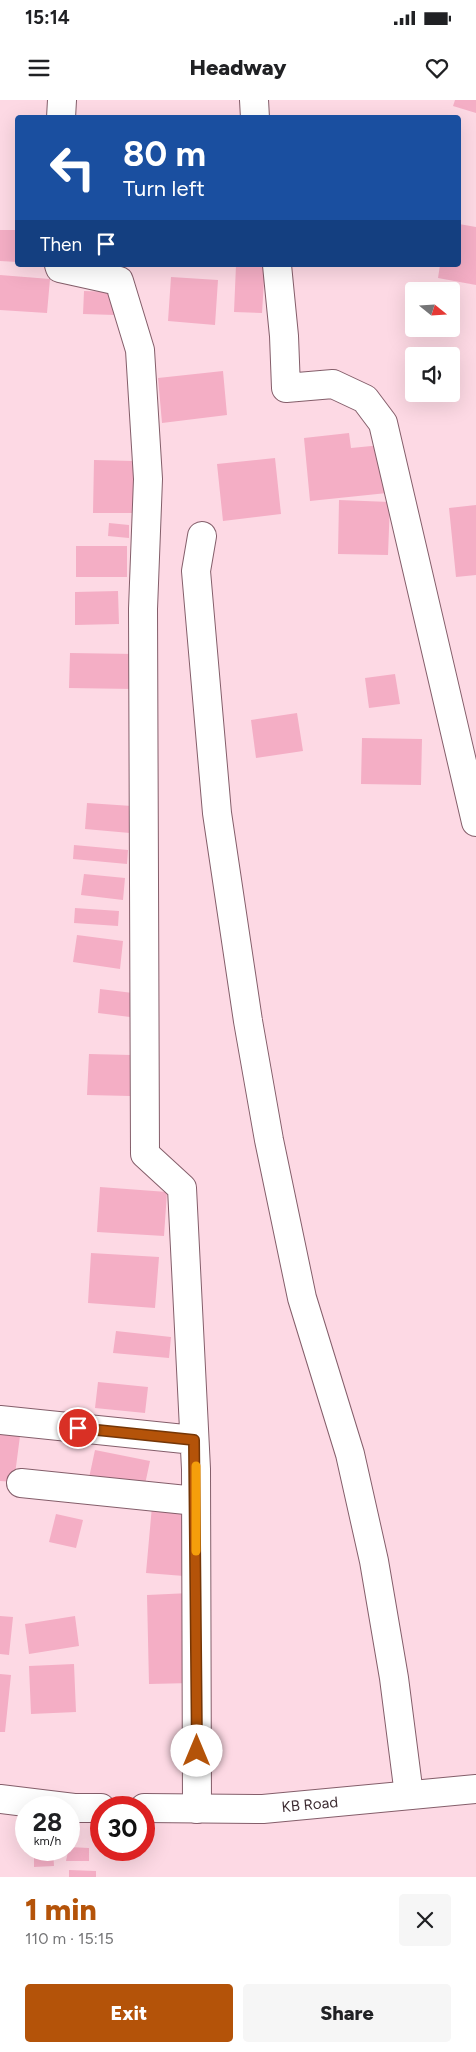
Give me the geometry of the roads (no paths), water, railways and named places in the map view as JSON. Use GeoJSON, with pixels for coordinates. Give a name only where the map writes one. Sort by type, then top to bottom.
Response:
{"type":"FeatureCollection","features":[{"type":"Feature","properties":{"kind":"street"},"geometry":{"type":"LineString","coordinates":[[61,115],[62,100]]}},
{"type":"Feature","properties":{"kind":"street"},"geometry":{"type":"LineString","coordinates":[[254,100],[255,115]]}},
{"type":"Feature","properties":{"kind":"street"},"geometry":{"type":"LineString","coordinates":[[60,267],[119,281],[140,350],[148,479],[143,609],[145,1154],[182,1188],[196,1501],[197,1808]]}},
{"type":"Feature","properties":{"kind":"street"},"geometry":{"type":"LineString","coordinates":[[277,267],[284,336],[286,388],[333,384],[366,399],[383,423],[474,807]]}},
{"type":"Feature","properties":{"kind":"street"},"geometry":{"type":"LineString","coordinates":[[202,536],[196,571],[217,813],[250,1030],[269,1140],[302,1298],[350,1454],[374,1561],[394,1678],[409,1795]]}},
{"type":"Feature","properties":{"kind":"street"},"geometry":{"type":"LineString","coordinates":[[0,1420],[194,1440]]}},
{"type":"Feature","properties":{"kind":"street"},"geometry":{"type":"LineString","coordinates":[[21,1483],[196,1501]]}},
{"type":"Feature","properties":{"kind":"street","name":"KB Road"},"geometry":{"type":"LineString","coordinates":[[155,1808],[263,1809],[476,1789]]}},
{"type":"Feature","properties":{"kind":"street"},"geometry":{"type":"LineString","coordinates":[[0,1799],[74,1808],[90,1808]]}}]}
